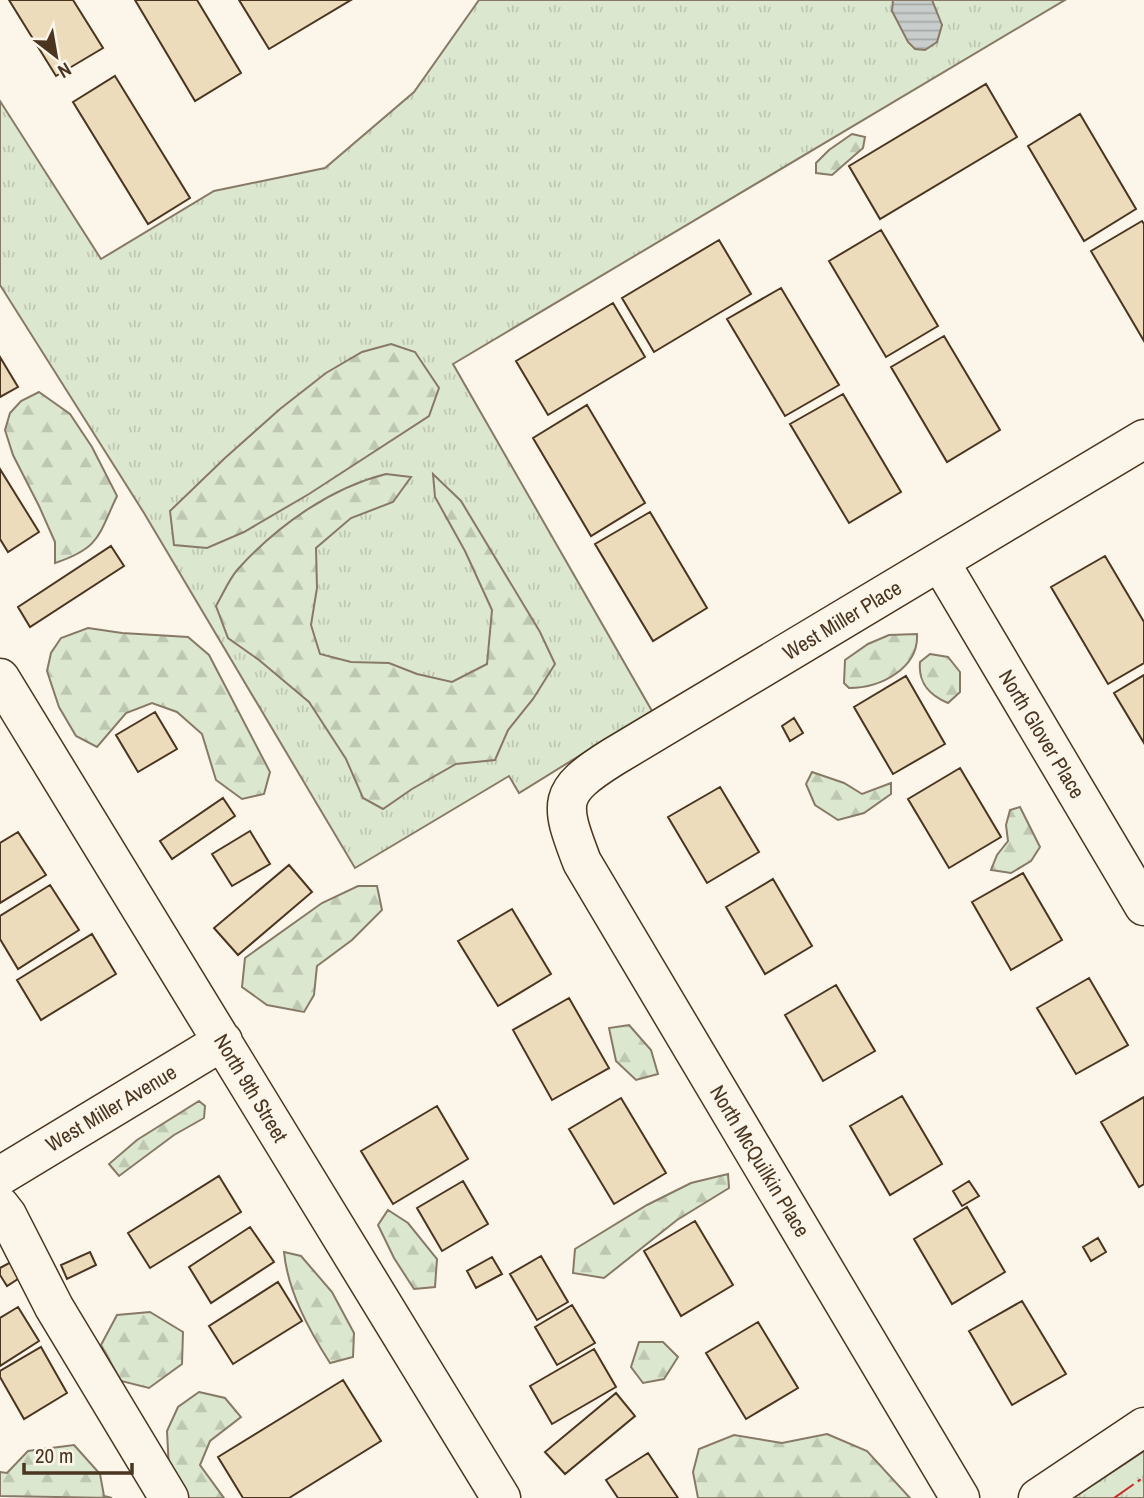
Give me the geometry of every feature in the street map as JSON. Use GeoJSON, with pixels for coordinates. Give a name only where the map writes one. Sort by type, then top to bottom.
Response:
{"type":"FeatureCollection","features":[{"type":"Feature","properties":{"kind":"street","name":"West Miller Place"},"geometry":{"type":"LineString","coordinates":[[566,821],[569,793],[588,773],[1144,439]]}},
{"type":"Feature","properties":{"kind":"street","name":"North Glover Place"},"geometry":{"type":"LineString","coordinates":[[940,562],[1144,906]]}},
{"type":"Feature","properties":{"kind":"street","name":"North 9th Street"},"geometry":{"type":"LineString","coordinates":[[0,678],[501,1498]]}},
{"type":"Feature","properties":{"kind":"street","name":"North McQuilkin Place"},"geometry":{"type":"LineString","coordinates":[[566,821],[589,874],[960,1498]]}},
{"type":"Feature","properties":{"kind":"street","name":"West Miller Avenue"},"geometry":{"type":"LineString","coordinates":[[0,1176],[223,1041]]}},
{"type":"Feature","properties":{"kind":"street"},"geometry":{"type":"LineString","coordinates":[[0,1206],[54,1307],[169,1498]]}},
{"type":"Feature","properties":{"kind":"street"},"geometry":{"type":"LineString","coordinates":[[1038,1498],[1144,1427]]}},
{"type":"Feature","properties":{"kind":"green space"},"geometry":{"type":"Polygon","coordinates":[[[479,0],[1065,0],[453,364],[652,711],[519,793],[509,776],[355,868],[144,513],[0,285],[0,101],[101,259],[214,191],[325,168],[414,92],[479,0]]]}},
{"type":"Feature","properties":{"kind":"green space"},"geometry":{"type":"Polygon","coordinates":[[[852,134],[865,137],[863,148],[832,175],[816,173],[816,163],[852,134]]]}},
{"type":"Feature","properties":{"kind":"green space"},"geometry":{"type":"Polygon","coordinates":[[[391,344],[415,352],[439,388],[429,416],[309,494],[244,532],[207,548],[174,545],[170,511],[225,458],[326,373],[362,352],[391,344]]]}},
{"type":"Feature","properties":{"kind":"green space"},"geometry":{"type":"Polygon","coordinates":[[[39,392],[70,414],[92,447],[117,496],[96,539],[81,552],[55,563],[55,542],[13,455],[5,430],[10,413],[21,401],[39,392]]]}},
{"type":"Feature","properties":{"kind":"green space"},"geometry":{"type":"Polygon","coordinates":[[[386,474],[411,477],[393,502],[351,518],[316,548],[317,588],[311,625],[320,654],[351,662],[389,663],[417,674],[452,682],[487,664],[492,610],[465,551],[435,497],[433,474],[461,501],[540,632],[555,664],[533,699],[508,730],[495,760],[456,764],[383,809],[363,798],[346,759],[309,702],[228,638],[216,606],[238,569],[287,524],[325,499],[365,480],[386,474]]]}},
{"type":"Feature","properties":{"kind":"green space"},"geometry":{"type":"Polygon","coordinates":[[[88,628],[188,637],[209,655],[270,772],[264,794],[242,799],[216,780],[202,734],[177,712],[152,703],[126,713],[97,747],[76,736],[59,707],[47,671],[51,653],[61,638],[88,628]]]}},
{"type":"Feature","properties":{"kind":"green space"},"geometry":{"type":"Polygon","coordinates":[[[917,634],[912,657],[896,674],[861,687],[849,688],[844,683],[845,660],[868,644],[889,635],[917,634]]]}},
{"type":"Feature","properties":{"kind":"green space"},"geometry":{"type":"Polygon","coordinates":[[[930,654],[948,657],[960,672],[960,692],[948,703],[930,692],[923,682],[920,662],[930,654]]]}},
{"type":"Feature","properties":{"kind":"green space"},"geometry":{"type":"Polygon","coordinates":[[[812,772],[844,783],[862,794],[891,783],[891,794],[864,813],[838,820],[815,805],[806,784],[812,772]]]}},
{"type":"Feature","properties":{"kind":"green space"},"geometry":{"type":"Polygon","coordinates":[[[1020,807],[1040,847],[1031,861],[1011,873],[991,870],[997,855],[1008,841],[1006,825],[1010,810],[1020,807]]]}},
{"type":"Feature","properties":{"kind":"green space"},"geometry":{"type":"Polygon","coordinates":[[[358,886],[377,886],[382,910],[352,940],[317,966],[314,995],[304,1012],[267,1005],[242,987],[245,958],[322,903],[358,886]]]}},
{"type":"Feature","properties":{"kind":"green space"},"geometry":{"type":"Polygon","coordinates":[[[629,1025],[651,1050],[658,1074],[636,1080],[616,1061],[609,1028],[629,1025]]]}},
{"type":"Feature","properties":{"kind":"green space"},"geometry":{"type":"Polygon","coordinates":[[[199,1101],[205,1106],[204,1118],[174,1135],[119,1176],[109,1164],[137,1140],[199,1101]]]}},
{"type":"Feature","properties":{"kind":"green space"},"geometry":{"type":"Polygon","coordinates":[[[728,1174],[729,1188],[677,1220],[604,1278],[573,1273],[575,1249],[647,1205],[691,1183],[728,1174]]]}},
{"type":"Feature","properties":{"kind":"green space"},"geometry":{"type":"Polygon","coordinates":[[[388,1210],[408,1223],[437,1259],[435,1287],[414,1289],[394,1258],[378,1225],[388,1210]]]}},
{"type":"Feature","properties":{"kind":"green space"},"geometry":{"type":"Polygon","coordinates":[[[284,1252],[301,1256],[332,1292],[354,1333],[353,1357],[330,1363],[301,1310],[290,1282],[284,1252]]]}},
{"type":"Feature","properties":{"kind":"green space"},"geometry":{"type":"Polygon","coordinates":[[[150,1312],[183,1332],[182,1364],[149,1388],[121,1381],[101,1345],[117,1315],[150,1312]]]}},
{"type":"Feature","properties":{"kind":"green space"},"geometry":{"type":"Polygon","coordinates":[[[639,1342],[663,1342],[678,1357],[664,1379],[643,1383],[631,1367],[639,1342]]]}},
{"type":"Feature","properties":{"kind":"green space"},"geometry":{"type":"Polygon","coordinates":[[[199,1392],[225,1398],[241,1417],[210,1441],[200,1465],[224,1498],[184,1498],[169,1470],[167,1431],[178,1407],[199,1392]]]}},
{"type":"Feature","properties":{"kind":"green space"},"geometry":{"type":"Polygon","coordinates":[[[827,1434],[867,1451],[910,1498],[698,1498],[693,1472],[699,1449],[734,1435],[782,1443],[827,1434]]]}},
{"type":"Feature","properties":{"kind":"green space"},"geometry":{"type":"Polygon","coordinates":[[[74,1445],[100,1474],[104,1496],[112,1498],[0,1496],[0,1472],[7,1473],[28,1451],[74,1445]]]}},
{"type":"Feature","properties":{"kind":"green space"},"geometry":{"type":"Polygon","coordinates":[[[1144,1451],[1144,1498],[1073,1498],[1144,1451]]]}},
{"type":"Feature","properties":{"kind":"shaded area"},"geometry":{"type":"Polygon","coordinates":[[[893,0],[932,0],[942,25],[937,42],[925,50],[915,49],[908,42],[892,11],[893,0]]]}},
{"type":"Feature","properties":{"kind":"building"},"geometry":{"type":"Polygon","coordinates":[[[9,0],[73,0],[103,48],[56,76],[9,0]]]}},
{"type":"Feature","properties":{"kind":"building"},"geometry":{"type":"Polygon","coordinates":[[[135,0],[197,0],[241,73],[195,101],[135,0]]]}},
{"type":"Feature","properties":{"kind":"building"},"geometry":{"type":"Polygon","coordinates":[[[239,0],[351,0],[269,49],[239,0]]]}},
{"type":"Feature","properties":{"kind":"building"},"geometry":{"type":"Polygon","coordinates":[[[115,76],[190,198],[148,224],[73,102],[115,76]]]}},
{"type":"Feature","properties":{"kind":"building"},"geometry":{"type":"Polygon","coordinates":[[[986,84],[1017,137],[880,219],[849,166],[986,84]]]}},
{"type":"Feature","properties":{"kind":"building"},"geometry":{"type":"Polygon","coordinates":[[[1080,114],[1136,209],[1084,241],[1028,146],[1080,114]]]}},
{"type":"Feature","properties":{"kind":"building"},"geometry":{"type":"Polygon","coordinates":[[[1142,221],[1144,224],[1144,341],[1091,251],[1142,221]]]}},
{"type":"Feature","properties":{"kind":"building"},"geometry":{"type":"Polygon","coordinates":[[[881,230],[938,326],[886,357],[829,261],[881,230]]]}},
{"type":"Feature","properties":{"kind":"building"},"geometry":{"type":"Polygon","coordinates":[[[719,240],[751,294],[654,352],[622,298],[719,240]]]}},
{"type":"Feature","properties":{"kind":"building"},"geometry":{"type":"Polygon","coordinates":[[[781,288],[839,385],[785,416],[727,319],[781,288]]]}},
{"type":"Feature","properties":{"kind":"building"},"geometry":{"type":"Polygon","coordinates":[[[613,303],[645,357],[548,415],[516,361],[613,303]]]}},
{"type":"Feature","properties":{"kind":"building"},"geometry":{"type":"Polygon","coordinates":[[[944,336],[1000,430],[947,462],[891,367],[944,336]]]}},
{"type":"Feature","properties":{"kind":"building"},"geometry":{"type":"Polygon","coordinates":[[[0,357],[18,387],[0,397],[0,357]]]}},
{"type":"Feature","properties":{"kind":"building"},"geometry":{"type":"Polygon","coordinates":[[[843,394],[901,492],[849,523],[790,424],[843,394]]]}},
{"type":"Feature","properties":{"kind":"building"},"geometry":{"type":"Polygon","coordinates":[[[587,405],[645,503],[591,536],[533,438],[587,405]]]}},
{"type":"Feature","properties":{"kind":"building"},"geometry":{"type":"Polygon","coordinates":[[[0,469],[39,532],[8,552],[0,539],[0,469]]]}},
{"type":"Feature","properties":{"kind":"building"},"geometry":{"type":"Polygon","coordinates":[[[650,512],[707,608],[653,641],[595,544],[650,512]]]}},
{"type":"Feature","properties":{"kind":"building"},"geometry":{"type":"Polygon","coordinates":[[[111,546],[124,566],[30,627],[18,607],[111,546]]]}},
{"type":"Feature","properties":{"kind":"building"},"geometry":{"type":"Polygon","coordinates":[[[1105,556],[1144,622],[1144,663],[1108,684],[1051,587],[1105,556]]]}},
{"type":"Feature","properties":{"kind":"building"},"geometry":{"type":"Polygon","coordinates":[[[1144,675],[1144,743],[1114,693],[1144,675]]]}},
{"type":"Feature","properties":{"kind":"building"},"geometry":{"type":"Polygon","coordinates":[[[906,676],[945,744],[893,774],[854,707],[906,676]]]}},
{"type":"Feature","properties":{"kind":"building"},"geometry":{"type":"Polygon","coordinates":[[[155,712],[177,749],[138,772],[116,735],[155,712]]]}},
{"type":"Feature","properties":{"kind":"building"},"geometry":{"type":"Polygon","coordinates":[[[794,718],[803,733],[790,741],[782,726],[794,718]]]}},
{"type":"Feature","properties":{"kind":"building"},"geometry":{"type":"Polygon","coordinates":[[[960,768],[1001,837],[949,868],[908,799],[960,768]]]}},
{"type":"Feature","properties":{"kind":"building"},"geometry":{"type":"Polygon","coordinates":[[[720,787],[759,852],[707,883],[668,817],[720,787]]]}},
{"type":"Feature","properties":{"kind":"building"},"geometry":{"type":"Polygon","coordinates":[[[223,798],[235,816],[172,859],[160,841],[223,798]]]}},
{"type":"Feature","properties":{"kind":"building"},"geometry":{"type":"Polygon","coordinates":[[[250,831],[270,864],[232,886],[212,854],[250,831]]]}},
{"type":"Feature","properties":{"kind":"building"},"geometry":{"type":"Polygon","coordinates":[[[18,832],[46,875],[0,903],[0,843],[18,832]]]}},
{"type":"Feature","properties":{"kind":"building"},"geometry":{"type":"Polygon","coordinates":[[[289,865],[312,892],[238,955],[214,928],[289,865]]]}},
{"type":"Feature","properties":{"kind":"building"},"geometry":{"type":"Polygon","coordinates":[[[1023,873],[1062,940],[1011,970],[972,902],[1023,873]]]}},
{"type":"Feature","properties":{"kind":"building"},"geometry":{"type":"Polygon","coordinates":[[[773,879],[812,946],[765,974],[726,907],[773,879]]]}},
{"type":"Feature","properties":{"kind":"building"},"geometry":{"type":"Polygon","coordinates":[[[50,885],[79,930],[18,969],[0,939],[0,916],[50,885]]]}},
{"type":"Feature","properties":{"kind":"building"},"geometry":{"type":"Polygon","coordinates":[[[512,909],[551,974],[498,1006],[458,941],[512,909]]]}},
{"type":"Feature","properties":{"kind":"building"},"geometry":{"type":"Polygon","coordinates":[[[92,934],[116,974],[41,1020],[17,980],[92,934]]]}},
{"type":"Feature","properties":{"kind":"building"},"geometry":{"type":"Polygon","coordinates":[[[1089,978],[1128,1045],[1076,1074],[1037,1008],[1089,978]]]}},
{"type":"Feature","properties":{"kind":"building"},"geometry":{"type":"Polygon","coordinates":[[[836,985],[875,1051],[823,1081],[785,1015],[836,985]]]}},
{"type":"Feature","properties":{"kind":"building"},"geometry":{"type":"Polygon","coordinates":[[[569,998],[609,1068],[552,1100],[513,1030],[569,998]]]}},
{"type":"Feature","properties":{"kind":"building"},"geometry":{"type":"Polygon","coordinates":[[[902,1096],[942,1164],[890,1195],[850,1126],[902,1096]]]}},
{"type":"Feature","properties":{"kind":"building"},"geometry":{"type":"Polygon","coordinates":[[[1144,1097],[1144,1184],[1139,1187],[1101,1122],[1144,1097]]]}},
{"type":"Feature","properties":{"kind":"building"},"geometry":{"type":"Polygon","coordinates":[[[621,1098],[666,1173],[614,1204],[569,1129],[621,1098]]]}},
{"type":"Feature","properties":{"kind":"building"},"geometry":{"type":"Polygon","coordinates":[[[437,1106],[468,1159],[393,1204],[361,1151],[437,1106]]]}},
{"type":"Feature","properties":{"kind":"building"},"geometry":{"type":"Polygon","coordinates":[[[219,1176],[241,1212],[150,1268],[128,1233],[219,1176]]]}},
{"type":"Feature","properties":{"kind":"building"},"geometry":{"type":"Polygon","coordinates":[[[463,1181],[488,1224],[442,1251],[417,1208],[463,1181]]]}},
{"type":"Feature","properties":{"kind":"building"},"geometry":{"type":"Polygon","coordinates":[[[969,1181],[979,1196],[962,1206],[953,1191],[969,1181]]]}},
{"type":"Feature","properties":{"kind":"building"},"geometry":{"type":"Polygon","coordinates":[[[967,1207],[1005,1272],[952,1304],[914,1239],[967,1207]]]}},
{"type":"Feature","properties":{"kind":"building"},"geometry":{"type":"Polygon","coordinates":[[[695,1221],[733,1285],[681,1316],[644,1251],[695,1221]]]}},
{"type":"Feature","properties":{"kind":"building"},"geometry":{"type":"Polygon","coordinates":[[[250,1227],[274,1262],[211,1303],[189,1267],[250,1227]]]}},
{"type":"Feature","properties":{"kind":"building"},"geometry":{"type":"Polygon","coordinates":[[[1098,1238],[1106,1252],[1091,1261],[1083,1247],[1098,1238]]]}},
{"type":"Feature","properties":{"kind":"building"},"geometry":{"type":"Polygon","coordinates":[[[90,1252],[96,1265],[67,1279],[61,1265],[90,1252]]]}},
{"type":"Feature","properties":{"kind":"building"},"geometry":{"type":"Polygon","coordinates":[[[541,1256],[568,1302],[537,1320],[510,1274],[541,1256]]]}},
{"type":"Feature","properties":{"kind":"building"},"geometry":{"type":"Polygon","coordinates":[[[492,1257],[502,1274],[476,1288],[467,1271],[492,1257]]]}},
{"type":"Feature","properties":{"kind":"building"},"geometry":{"type":"Polygon","coordinates":[[[11,1262],[21,1277],[7,1286],[0,1275],[0,1268],[11,1262]]]}},
{"type":"Feature","properties":{"kind":"building"},"geometry":{"type":"Polygon","coordinates":[[[278,1282],[302,1321],[233,1364],[209,1326],[278,1282]]]}},
{"type":"Feature","properties":{"kind":"building"},"geometry":{"type":"Polygon","coordinates":[[[1022,1301],[1066,1374],[1012,1405],[969,1331],[1022,1301]]]}},
{"type":"Feature","properties":{"kind":"building"},"geometry":{"type":"Polygon","coordinates":[[[572,1305],[595,1343],[557,1365],[535,1327],[572,1305]]]}},
{"type":"Feature","properties":{"kind":"building"},"geometry":{"type":"Polygon","coordinates":[[[18,1307],[39,1341],[0,1366],[0,1318],[18,1307]]]}},
{"type":"Feature","properties":{"kind":"building"},"geometry":{"type":"Polygon","coordinates":[[[758,1322],[798,1388],[746,1419],[706,1353],[758,1322]]]}},
{"type":"Feature","properties":{"kind":"building"},"geometry":{"type":"Polygon","coordinates":[[[41,1347],[67,1393],[24,1419],[0,1377],[0,1371],[41,1347]]]}},
{"type":"Feature","properties":{"kind":"building"},"geometry":{"type":"Polygon","coordinates":[[[594,1349],[616,1387],[552,1424],[530,1386],[594,1349]]]}},
{"type":"Feature","properties":{"kind":"building"},"geometry":{"type":"Polygon","coordinates":[[[343,1380],[381,1441],[289,1498],[243,1498],[218,1457],[343,1380]]]}},
{"type":"Feature","properties":{"kind":"building"},"geometry":{"type":"Polygon","coordinates":[[[616,1393],[635,1416],[565,1474],[545,1452],[616,1393]]]}},
{"type":"Feature","properties":{"kind":"building"},"geometry":{"type":"Polygon","coordinates":[[[648,1453],[678,1498],[618,1498],[606,1480],[648,1453]]]}},
{"type":"Feature","properties":{"kind":"power"},"geometry":{"type":"LineString","coordinates":[[1114,1498],[1144,1477]]}}]}
